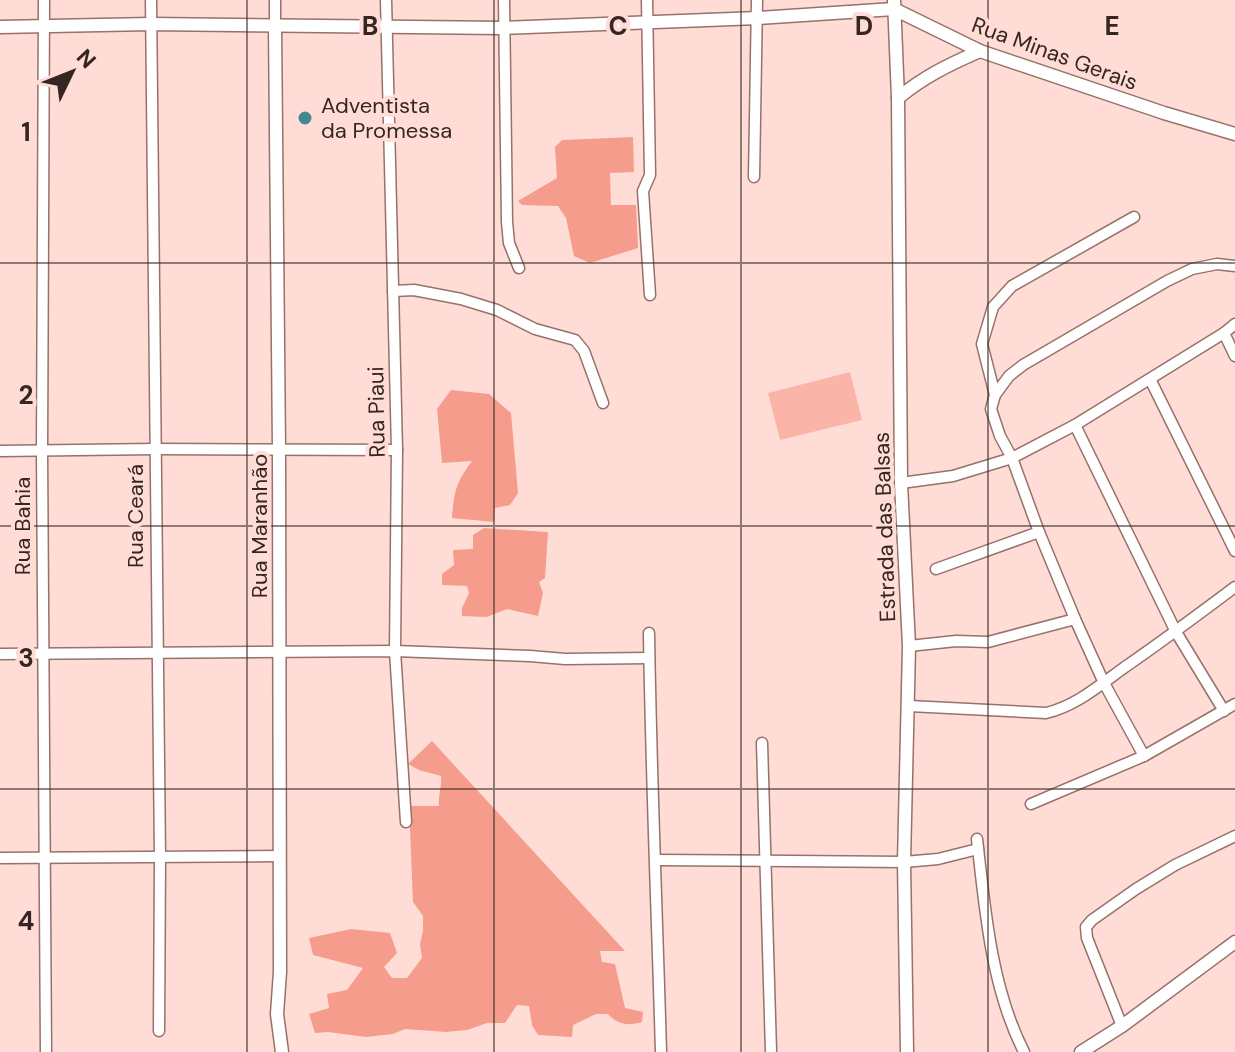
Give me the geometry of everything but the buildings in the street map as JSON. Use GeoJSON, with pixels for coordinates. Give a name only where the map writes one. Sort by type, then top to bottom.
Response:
{"type":"FeatureCollection","features":[{"type":"Feature","properties":{"kind":"street","name":"Rua Bahia"},"geometry":{"type":"LineString","coordinates":[[44,0],[42,451],[46,1052]]}},
{"type":"Feature","properties":{"kind":"street","name":"Rua Ceará"},"geometry":{"type":"LineString","coordinates":[[151,0],[159,1031]]}},
{"type":"Feature","properties":{"kind":"street","name":"Rua Maranhão"},"geometry":{"type":"LineString","coordinates":[[275,0],[279,449],[280,972],[277,1014],[282,1052]]}},
{"type":"Feature","properties":{"kind":"street","name":"Rua Piaui"},"geometry":{"type":"LineString","coordinates":[[386,0],[397,450],[395,651],[406,822]]}},
{"type":"Feature","properties":{"kind":"street"},"geometry":{"type":"LineString","coordinates":[[504,0],[507,222],[509,243],[519,268]]}},
{"type":"Feature","properties":{"kind":"street"},"geometry":{"type":"LineString","coordinates":[[647,0],[650,175],[643,191],[650,295]]}},
{"type":"Feature","properties":{"kind":"street"},"geometry":{"type":"LineString","coordinates":[[754,177],[757,0]]}},
{"type":"Feature","properties":{"kind":"street","name":"Rua Minas Gerais"},"geometry":{"type":"LineString","coordinates":[[0,27],[151,24],[503,28],[758,18],[894,5],[980,51],[1235,134]]}},
{"type":"Feature","properties":{"kind":"street","name":"Estrada das Balsas"},"geometry":{"type":"LineString","coordinates":[[894,5],[898,98],[901,483],[909,646],[904,862],[907,1052]]}},
{"type":"Feature","properties":{"kind":"street"},"geometry":{"type":"LineString","coordinates":[[898,98],[930,74],[980,51]]}},
{"type":"Feature","properties":{"kind":"street"},"geometry":{"type":"LineString","coordinates":[[995,395],[982,344],[993,307],[1012,286],[1134,217]]}},
{"type":"Feature","properties":{"kind":"street"},"geometry":{"type":"LineString","coordinates":[[1144,756],[1104,683],[1075,619],[991,409],[995,395],[1009,376],[1023,365],[1192,269],[1217,264],[1235,266]]}},
{"type":"Feature","properties":{"kind":"street"},"geometry":{"type":"LineString","coordinates":[[393,291],[414,290],[461,299],[497,310],[535,329],[575,340],[584,351],[603,403]]}},
{"type":"Feature","properties":{"kind":"street"},"geometry":{"type":"LineString","coordinates":[[901,483],[953,476],[1012,458],[1075,425],[1235,324]]}},
{"type":"Feature","properties":{"kind":"street"},"geometry":{"type":"LineString","coordinates":[[1224,333],[1235,356]]}},
{"type":"Feature","properties":{"kind":"street"},"geometry":{"type":"LineString","coordinates":[[1150,379],[1235,551]]}},
{"type":"Feature","properties":{"kind":"street"},"geometry":{"type":"LineString","coordinates":[[1075,425],[1176,632],[1224,711]]}},
{"type":"Feature","properties":{"kind":"street"},"geometry":{"type":"LineString","coordinates":[[0,451],[397,450]]}},
{"type":"Feature","properties":{"kind":"street"},"geometry":{"type":"LineString","coordinates":[[936,569],[1039,532]]}},
{"type":"Feature","properties":{"kind":"street"},"geometry":{"type":"LineString","coordinates":[[909,706],[1046,713],[1060,710],[1104,683],[1235,587]]}},
{"type":"Feature","properties":{"kind":"street"},"geometry":{"type":"LineString","coordinates":[[909,646],[956,641],[988,642],[1075,619]]}},
{"type":"Feature","properties":{"kind":"street"},"geometry":{"type":"LineString","coordinates":[[649,633],[661,1052]]}},
{"type":"Feature","properties":{"kind":"street"},"geometry":{"type":"LineString","coordinates":[[0,654],[395,651],[565,659],[649,658]]}},
{"type":"Feature","properties":{"kind":"street"},"geometry":{"type":"LineString","coordinates":[[1031,804],[1144,756],[1235,704]]}},
{"type":"Feature","properties":{"kind":"street"},"geometry":{"type":"LineString","coordinates":[[762,743],[771,1052]]}},
{"type":"Feature","properties":{"kind":"street"},"geometry":{"type":"LineString","coordinates":[[1122,1026],[1087,938],[1086,927],[1136,889],[1175,865],[1235,836]]}},
{"type":"Feature","properties":{"kind":"street"},"geometry":{"type":"LineString","coordinates":[[656,860],[904,862],[938,859],[978,844],[987,929],[1002,990],[1024,1052]]}},
{"type":"Feature","properties":{"kind":"street"},"geometry":{"type":"LineString","coordinates":[[0,858],[279,856]]}},
{"type":"Feature","properties":{"kind":"street"},"geometry":{"type":"LineString","coordinates":[[1085,1051],[1235,942]]}},
{"type":"Feature","properties":{"kind":"shaded area"},"geometry":{"type":"Polygon","coordinates":[[[633,137],[634,172],[610,173],[611,205],[636,205],[638,248],[590,263],[574,256],[566,218],[558,206],[522,205],[518,201],[557,178],[555,147],[562,140],[633,137]]]}},
{"type":"Feature","properties":{"kind":"shaded area"},"geometry":{"type":"Polygon","coordinates":[[[850,372],[862,420],[780,440],[768,393],[850,372]]]}},
{"type":"Feature","properties":{"kind":"shaded area"},"geometry":{"type":"Polygon","coordinates":[[[451,390],[489,394],[511,413],[518,493],[510,505],[495,508],[494,522],[452,518],[457,488],[472,461],[442,463],[437,409],[451,390]]]}},
{"type":"Feature","properties":{"kind":"shaded area"},"geometry":{"type":"Polygon","coordinates":[[[484,528],[548,532],[545,578],[539,582],[543,593],[538,616],[507,609],[487,617],[462,616],[469,593],[467,586],[442,585],[442,574],[454,565],[453,550],[473,549],[473,535],[484,528]]]}},
{"type":"Feature","properties":{"kind":"shaded area"},"geometry":{"type":"Polygon","coordinates":[[[432,741],[625,951],[600,951],[602,962],[615,964],[625,1008],[643,1012],[642,1022],[624,1024],[608,1014],[596,1014],[573,1025],[572,1037],[538,1035],[532,1025],[529,1006],[517,1005],[505,1023],[487,1023],[467,1030],[405,1029],[393,1034],[366,1037],[315,1033],[309,1014],[329,1008],[327,994],[347,990],[363,968],[313,955],[309,938],[351,929],[390,933],[397,953],[384,967],[392,978],[407,978],[422,958],[423,916],[413,902],[409,806],[439,806],[441,776],[408,764],[432,741]]]}},
{"type":"Feature","properties":{"kind":"place","name":"Adventista da Promessa"},"geometry":{"type":"Point","coordinates":[305,118]}}]}
